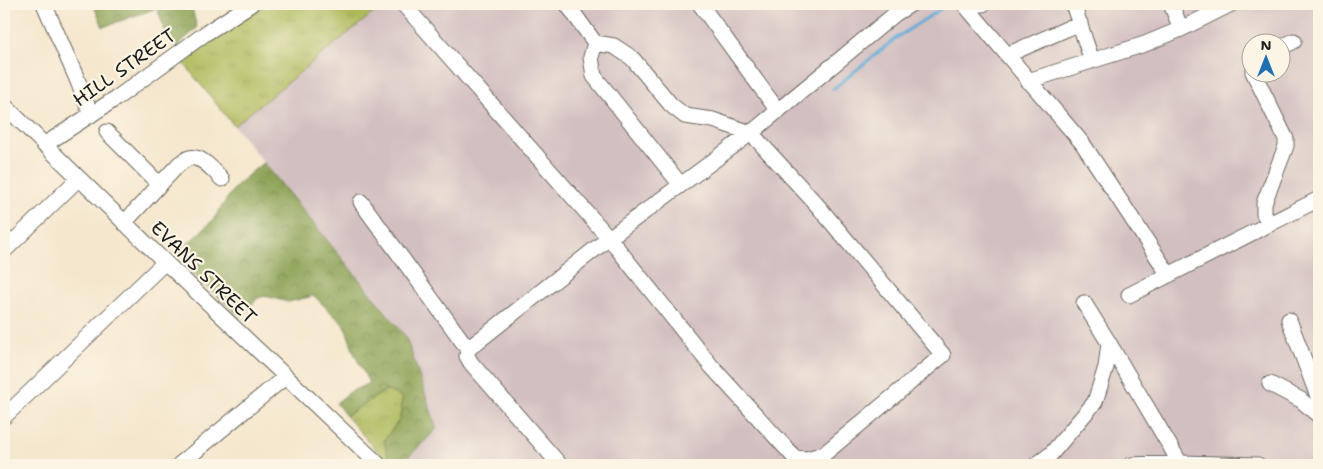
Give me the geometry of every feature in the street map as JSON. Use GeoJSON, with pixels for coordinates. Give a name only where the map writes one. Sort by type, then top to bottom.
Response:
{"type":"FeatureCollection","features":[{"type":"Feature","properties":{"kind":"street"},"geometry":{"type":"LineString","coordinates":[[44,4],[91,115]]}},
{"type":"Feature","properties":{"kind":"street","name":"HILL STREET"},"geometry":{"type":"LineString","coordinates":[[44,145],[91,115],[206,33],[251,4]]}},
{"type":"Feature","properties":{"kind":"street"},"geometry":{"type":"LineString","coordinates":[[404,5],[609,238],[712,366],[795,458],[807,459],[824,454],[943,355],[817,205],[751,133],[713,120],[686,116],[671,105],[632,58],[614,46],[595,43],[567,4]]}},
{"type":"Feature","properties":{"kind":"street"},"geometry":{"type":"LineString","coordinates":[[700,4],[778,111]]}},
{"type":"Feature","properties":{"kind":"street"},"geometry":{"type":"LineString","coordinates":[[560,465],[471,363],[467,356],[468,349],[609,238],[751,133],[895,14],[911,4]]}},
{"type":"Feature","properties":{"kind":"street"},"geometry":{"type":"LineString","coordinates":[[964,4],[983,4]]}},
{"type":"Feature","properties":{"kind":"street"},"geometry":{"type":"LineString","coordinates":[[964,4],[1083,144],[1169,275]]}},
{"type":"Feature","properties":{"kind":"street"},"geometry":{"type":"LineString","coordinates":[[1071,4],[1074,7],[1092,60]]}},
{"type":"Feature","properties":{"kind":"street"},"geometry":{"type":"LineString","coordinates":[[1171,4],[1181,29]]}},
{"type":"Feature","properties":{"kind":"street"},"geometry":{"type":"LineString","coordinates":[[1028,81],[1145,44],[1181,29],[1231,4]]}},
{"type":"Feature","properties":{"kind":"street"},"geometry":{"type":"LineString","coordinates":[[1007,55],[1080,23]]}},
{"type":"Feature","properties":{"kind":"street"},"geometry":{"type":"LineString","coordinates":[[595,43],[591,56],[594,76],[680,184]]}},
{"type":"Feature","properties":{"kind":"street"},"geometry":{"type":"LineString","coordinates":[[1258,82],[1286,139],[1286,146],[1264,203],[1264,214],[1270,224]]}},
{"type":"Feature","properties":{"kind":"street","name":"EVANS STREET"},"geometry":{"type":"LineString","coordinates":[[4,106],[285,378],[379,465]]}},
{"type":"Feature","properties":{"kind":"street"},"geometry":{"type":"LineString","coordinates":[[107,132],[160,185]]}},
{"type":"Feature","properties":{"kind":"street"},"geometry":{"type":"LineString","coordinates":[[124,223],[179,164],[188,158],[198,158],[222,179]]}},
{"type":"Feature","properties":{"kind":"street"},"geometry":{"type":"LineString","coordinates":[[4,251],[78,179]]}},
{"type":"Feature","properties":{"kind":"street"},"geometry":{"type":"LineString","coordinates":[[1129,295],[1319,199]]}},
{"type":"Feature","properties":{"kind":"street"},"geometry":{"type":"LineString","coordinates":[[361,202],[468,349]]}},
{"type":"Feature","properties":{"kind":"street"},"geometry":{"type":"LineString","coordinates":[[4,417],[165,262]]}},
{"type":"Feature","properties":{"kind":"street"},"geometry":{"type":"LineString","coordinates":[[1084,303],[1180,463]]}},
{"type":"Feature","properties":{"kind":"street"},"geometry":{"type":"LineString","coordinates":[[1289,320],[1319,399]]}},
{"type":"Feature","properties":{"kind":"street"},"geometry":{"type":"LineString","coordinates":[[1036,465],[1051,454],[1095,402],[1106,366],[1109,343]]}},
{"type":"Feature","properties":{"kind":"street"},"geometry":{"type":"LineString","coordinates":[[179,465],[285,378]]}},
{"type":"Feature","properties":{"kind":"street"},"geometry":{"type":"LineString","coordinates":[[1270,384],[1301,400],[1319,416]]}},
{"type":"Feature","properties":{"kind":"street"},"geometry":{"type":"LineString","coordinates":[[1131,465],[1180,463],[1258,465]]}},
{"type":"Feature","properties":{"kind":"shaded area"},"geometry":{"type":"Polygon","coordinates":[[[384,4],[1319,4],[1319,465],[400,465],[437,429],[406,337],[234,126],[384,4]]]}},
{"type":"Feature","properties":{"kind":"green space"},"geometry":{"type":"Polygon","coordinates":[[[93,4],[191,4],[197,28],[177,46],[168,39],[157,8],[103,27],[93,4]]]}},
{"type":"Feature","properties":{"kind":"green space"},"geometry":{"type":"Polygon","coordinates":[[[261,4],[384,4],[234,126],[181,60],[261,4]]]}},
{"type":"Feature","properties":{"kind":"green space"},"geometry":{"type":"Polygon","coordinates":[[[264,163],[406,337],[437,429],[400,465],[392,463],[390,460],[384,440],[400,419],[402,398],[386,390],[346,416],[336,403],[350,392],[369,383],[354,353],[345,326],[314,296],[288,302],[265,296],[258,298],[240,317],[188,269],[181,250],[212,221],[235,187],[264,163]]]}},
{"type":"Feature","properties":{"kind":"green space"},"geometry":{"type":"Polygon","coordinates":[[[386,389],[402,398],[400,419],[384,440],[390,462],[388,463],[346,416],[386,389]]]}},
{"type":"Feature","properties":{"kind":"waterway"},"geometry":{"type":"LineString","coordinates":[[833,89],[896,38],[945,6]]}}]}
